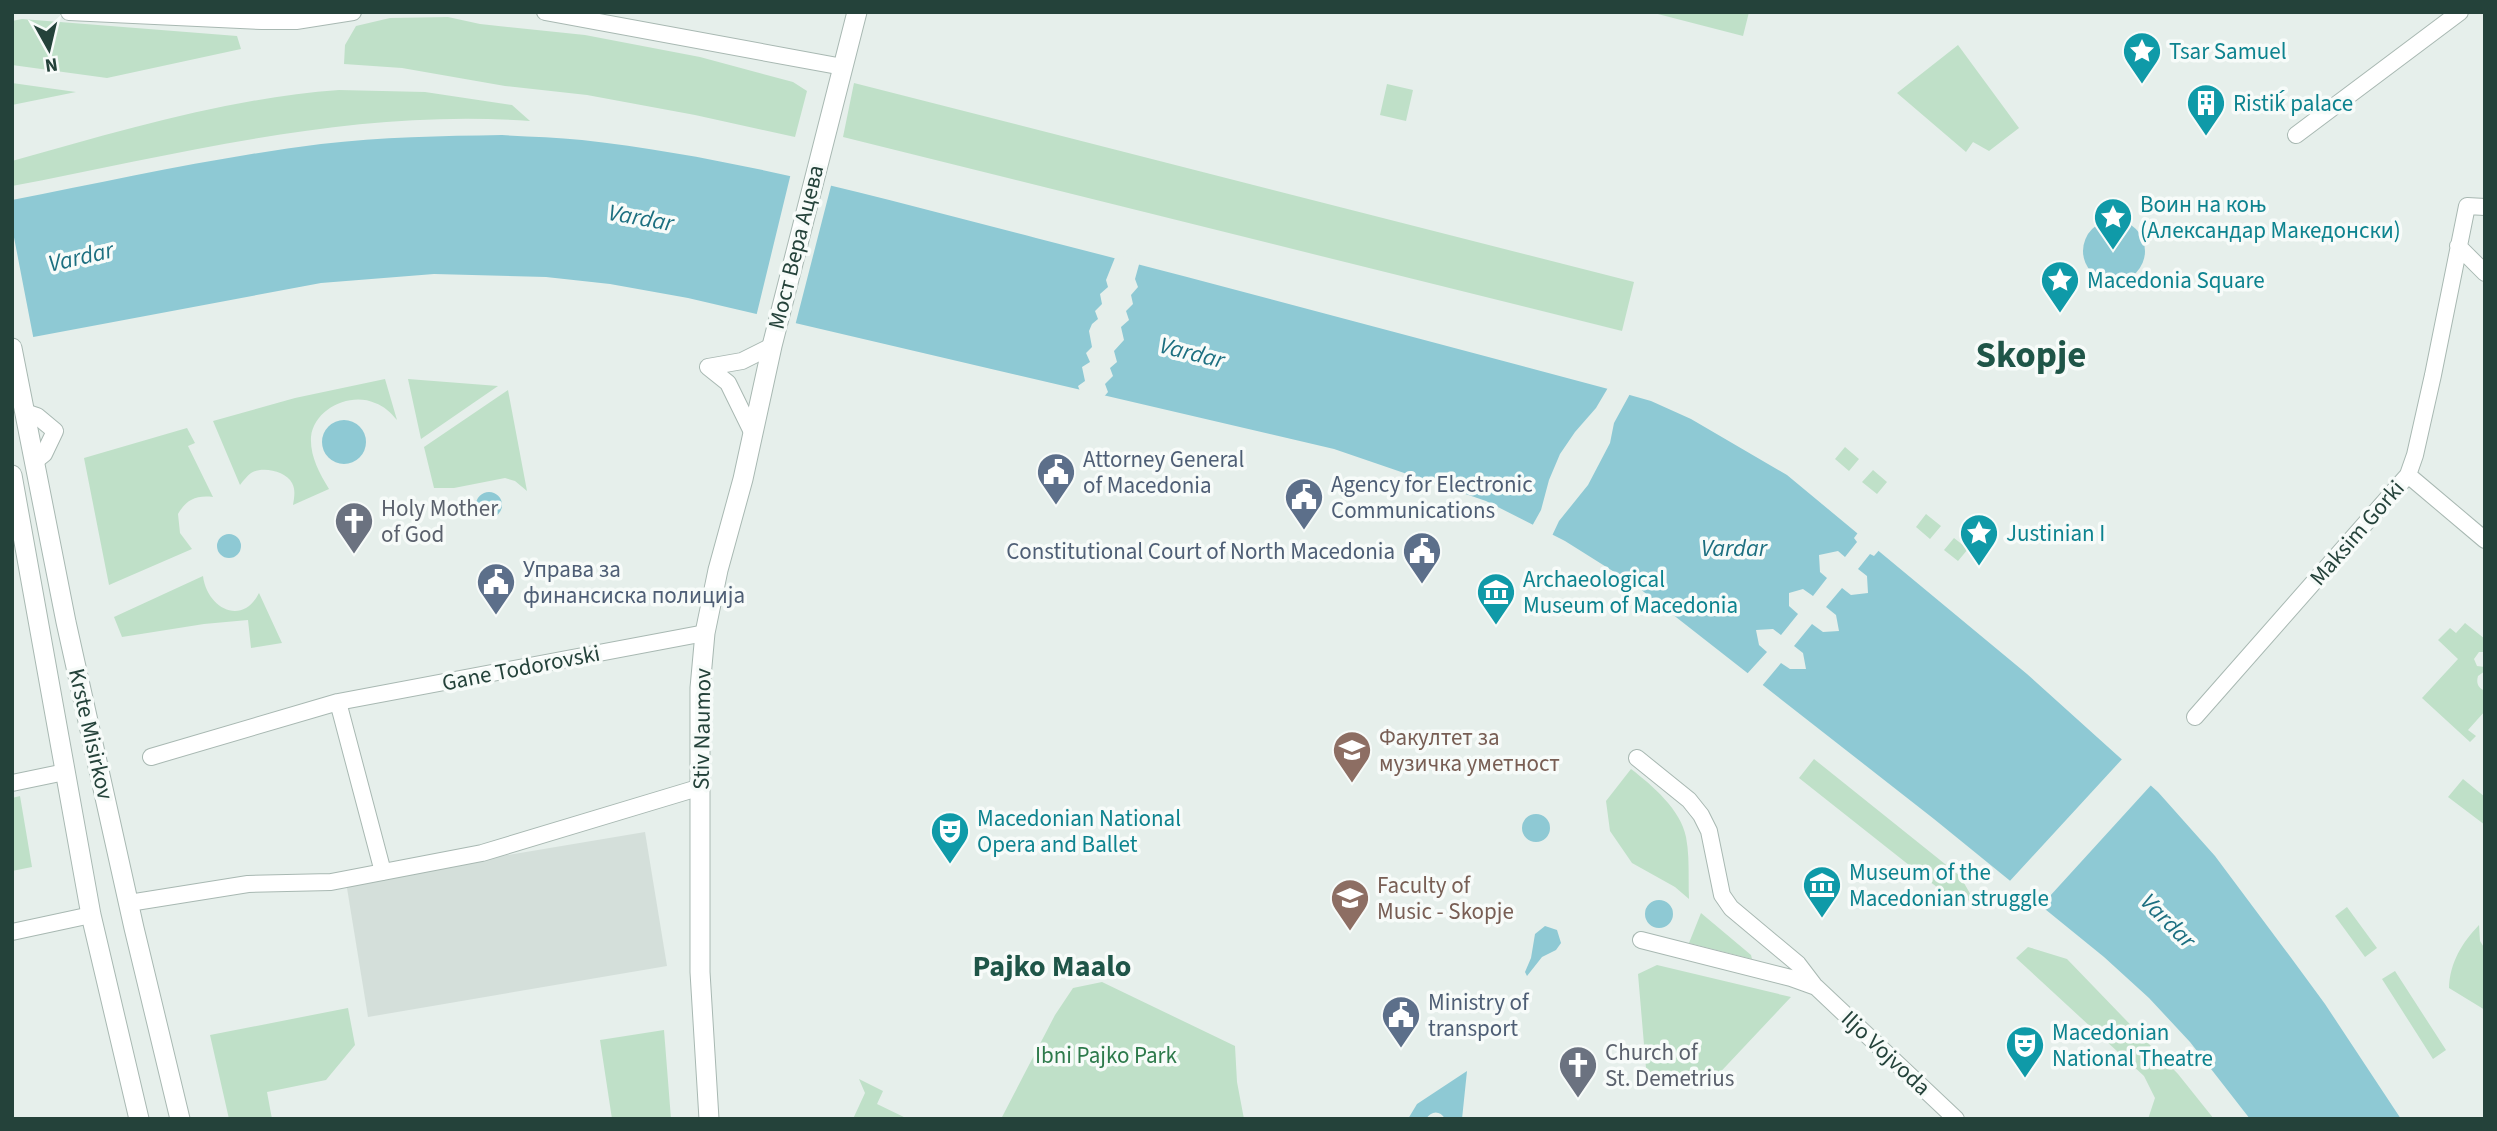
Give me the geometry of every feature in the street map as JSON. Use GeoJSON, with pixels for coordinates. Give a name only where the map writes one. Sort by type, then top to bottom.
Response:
{"type":"FeatureCollection","features":[{"type":"Feature","properties":{"kind":"street"},"geometry":{"type":"LineString","coordinates":[[69,12],[262,21],[353,12]]}},
{"type":"Feature","properties":{"kind":"street"},"geometry":{"type":"LineString","coordinates":[[545,12],[843,67],[857,12]]}},
{"type":"Feature","properties":{"kind":"street"},"geometry":{"type":"LineString","coordinates":[[2296,135],[2460,12]]}},
{"type":"Feature","properties":{"kind":"street","name":"Мост Вера Ацева"},"geometry":{"type":"LineString","coordinates":[[772,346],[843,67]]}},
{"type":"Feature","properties":{"kind":"street","name":"Maksim Gorki"},"geometry":{"type":"LineString","coordinates":[[2195,717],[2408,475],[2433,375],[2467,206],[2485,207]]}},
{"type":"Feature","properties":{"kind":"street"},"geometry":{"type":"LineString","coordinates":[[2458,246],[2485,273]]}},
{"type":"Feature","properties":{"kind":"street"},"geometry":{"type":"LineString","coordinates":[[752,434],[728,383],[708,367],[742,361],[772,346]]}},
{"type":"Feature","properties":{"kind":"street","name":"Stiv Naumov"},"geometry":{"type":"LineString","coordinates":[[709,1119],[701,972],[700,688],[705,633],[772,346]]}},
{"type":"Feature","properties":{"kind":"street","name":"Krste Misirkov"},"geometry":{"type":"LineString","coordinates":[[12,348],[66,622],[180,1119]]}},
{"type":"Feature","properties":{"kind":"street"},"geometry":{"type":"LineString","coordinates":[[2408,475],[2485,540]]}},
{"type":"Feature","properties":{"kind":"street","name":"Krste Misirkov"},"geometry":{"type":"LineString","coordinates":[[13,482],[91,915],[139,1119]]}},
{"type":"Feature","properties":{"kind":"street","name":"Gane Todorovski"},"geometry":{"type":"LineString","coordinates":[[151,757],[338,702],[705,633]]}},
{"type":"Feature","properties":{"kind":"street"},"geometry":{"type":"LineString","coordinates":[[338,702],[383,872]]}},
{"type":"Feature","properties":{"kind":"street","name":"Iljo Vojvoda"},"geometry":{"type":"LineString","coordinates":[[1637,758],[1689,800],[1701,815],[1709,831],[1722,895],[1731,908],[1798,964],[1816,987],[1956,1119]]}},
{"type":"Feature","properties":{"kind":"street"},"geometry":{"type":"LineString","coordinates":[[12,783],[65,772]]}},
{"type":"Feature","properties":{"kind":"street"},"geometry":{"type":"LineString","coordinates":[[129,903],[248,884],[331,882],[482,853],[701,787]]}},
{"type":"Feature","properties":{"kind":"street"},"geometry":{"type":"LineString","coordinates":[[12,932],[91,915]]}},
{"type":"Feature","properties":{"kind":"street","name":"Iljo Vojvoda"},"geometry":{"type":"LineString","coordinates":[[1641,940],[1791,978],[1816,987]]}},
{"type":"Feature","properties":{"kind":"shaded area"},"geometry":{"type":"Polygon","coordinates":[[[645,832],[667,966],[368,1017],[346,882],[645,832]]]}},
{"type":"Feature","properties":{"kind":"green space"},"geometry":{"type":"Polygon","coordinates":[[[1650,12],[1749,12],[1743,36],[1650,12]]]}},
{"type":"Feature","properties":{"kind":"green space"},"geometry":{"type":"Polygon","coordinates":[[[448,17],[480,24],[585,35],[700,57],[793,82],[807,91],[795,137],[587,95],[505,86],[402,68],[344,64],[345,45],[356,26],[390,18],[448,17]]]}},
{"type":"Feature","properties":{"kind":"green space"},"geometry":{"type":"Polygon","coordinates":[[[22,19],[237,36],[241,49],[107,78],[12,65],[12,21],[22,19]]]}},
{"type":"Feature","properties":{"kind":"green space"},"geometry":{"type":"Polygon","coordinates":[[[1958,45],[2019,128],[1989,151],[1973,142],[1966,152],[1897,93],[1958,45]]]}},
{"type":"Feature","properties":{"kind":"green space"},"geometry":{"type":"Polygon","coordinates":[[[12,83],[76,92],[12,105],[12,83]]]}},
{"type":"Feature","properties":{"kind":"green space"},"geometry":{"type":"Polygon","coordinates":[[[854,83],[1634,282],[1622,331],[843,137],[854,83]]]}},
{"type":"Feature","properties":{"kind":"green space"},"geometry":{"type":"Polygon","coordinates":[[[1387,84],[1413,90],[1406,121],[1380,115],[1387,84]]]}},
{"type":"Feature","properties":{"kind":"green space"},"geometry":{"type":"Polygon","coordinates":[[[339,90],[425,92],[512,105],[530,121],[464,119],[334,127],[269,136],[12,186],[12,161],[215,108],[339,90]]]}},
{"type":"Feature","properties":{"kind":"green space"},"geometry":{"type":"Polygon","coordinates":[[[385,379],[397,420],[378,404],[355,400],[335,405],[319,418],[314,427],[311,437],[312,451],[329,489],[293,505],[293,486],[285,475],[267,470],[256,471],[240,485],[213,421],[295,398],[385,379]]]}},
{"type":"Feature","properties":{"kind":"green space"},"geometry":{"type":"Polygon","coordinates":[[[408,379],[498,386],[421,439],[408,379]]]}},
{"type":"Feature","properties":{"kind":"green space"},"geometry":{"type":"Polygon","coordinates":[[[508,390],[527,491],[515,481],[505,478],[454,488],[434,488],[424,447],[508,390]]]}},
{"type":"Feature","properties":{"kind":"green space"},"geometry":{"type":"Polygon","coordinates":[[[187,428],[195,443],[188,446],[213,497],[192,499],[178,514],[180,533],[192,549],[109,585],[84,458],[187,428]]]}},
{"type":"Feature","properties":{"kind":"green space"},"geometry":{"type":"Polygon","coordinates":[[[1845,447],[1859,459],[1849,471],[1835,459],[1845,447]]]}},
{"type":"Feature","properties":{"kind":"green space"},"geometry":{"type":"Polygon","coordinates":[[[1873,470],[1887,482],[1877,494],[1862,482],[1873,470]]]}},
{"type":"Feature","properties":{"kind":"green space"},"geometry":{"type":"Polygon","coordinates":[[[1926,514],[1941,526],[1930,539],[1916,527],[1926,514]]]}},
{"type":"Feature","properties":{"kind":"green space"},"geometry":{"type":"Polygon","coordinates":[[[1954,538],[1968,549],[1958,561],[1944,550],[1954,538]]]}},
{"type":"Feature","properties":{"kind":"green space"},"geometry":{"type":"Polygon","coordinates":[[[203,576],[211,597],[226,609],[244,609],[259,593],[282,643],[251,648],[248,620],[122,637],[114,617],[203,576]]]}},
{"type":"Feature","properties":{"kind":"green space"},"geometry":{"type":"Polygon","coordinates":[[[2465,623],[2485,639],[2485,652],[2479,652],[2474,659],[2477,666],[2485,667],[2477,681],[2479,687],[2485,691],[2485,711],[2468,730],[2476,736],[2470,742],[2422,698],[2458,659],[2438,640],[2450,628],[2456,633],[2465,623]]]}},
{"type":"Feature","properties":{"kind":"green space"},"geometry":{"type":"Polygon","coordinates":[[[1814,759],[1960,876],[1972,897],[1962,907],[1799,778],[1814,759]]]}},
{"type":"Feature","properties":{"kind":"green space"},"geometry":{"type":"Polygon","coordinates":[[[1631,769],[1665,799],[1683,827],[1688,852],[1689,899],[1675,887],[1632,863],[1610,831],[1606,801],[1631,769]]]}},
{"type":"Feature","properties":{"kind":"green space"},"geometry":{"type":"Polygon","coordinates":[[[2463,779],[2485,797],[2485,825],[2448,797],[2463,779]]]}},
{"type":"Feature","properties":{"kind":"green space"},"geometry":{"type":"Polygon","coordinates":[[[20,796],[32,867],[12,871],[12,798],[20,796]]]}},
{"type":"Feature","properties":{"kind":"green space"},"geometry":{"type":"Polygon","coordinates":[[[2347,907],[2377,948],[2365,957],[2335,916],[2347,907]]]}},
{"type":"Feature","properties":{"kind":"green space"},"geometry":{"type":"Polygon","coordinates":[[[1701,913],[1751,955],[1752,959],[1689,943],[1701,913]]]}},
{"type":"Feature","properties":{"kind":"green space"},"geometry":{"type":"Polygon","coordinates":[[[2479,925],[2480,941],[2485,949],[2485,1010],[2449,988],[2458,953],[2479,925]]]}},
{"type":"Feature","properties":{"kind":"green space"},"geometry":{"type":"Polygon","coordinates":[[[2028,947],[2067,959],[2178,1074],[2214,1119],[2148,1119],[2155,1098],[2144,1076],[2016,958],[2028,947]]]}},
{"type":"Feature","properties":{"kind":"green space"},"geometry":{"type":"Polygon","coordinates":[[[1657,965],[1791,997],[1712,1081],[1659,1081],[1646,1068],[1638,974],[1657,965]]]}},
{"type":"Feature","properties":{"kind":"green space"},"geometry":{"type":"Polygon","coordinates":[[[2395,971],[2446,1050],[2433,1059],[2382,979],[2395,971]]]}},
{"type":"Feature","properties":{"kind":"green space","name":"Ibni Pajko Park"},"geometry":{"type":"Polygon","coordinates":[[[1102,982],[1235,1046],[1237,1082],[1244,1119],[1001,1119],[1055,1015],[1073,988],[1102,982]]]}},
{"type":"Feature","properties":{"kind":"green space"},"geometry":{"type":"Polygon","coordinates":[[[348,1008],[355,1045],[326,1080],[267,1092],[272,1119],[229,1119],[210,1035],[348,1008]]]}},
{"type":"Feature","properties":{"kind":"green space"},"geometry":{"type":"Polygon","coordinates":[[[664,1030],[671,1119],[612,1119],[600,1040],[664,1030]]]}},
{"type":"Feature","properties":{"kind":"green space"},"geometry":{"type":"Polygon","coordinates":[[[859,1079],[883,1091],[877,1104],[908,1119],[853,1119],[865,1093],[859,1079]]]}},
{"type":"Feature","properties":{"kind":"water","name":"Vardar"},"geometry":{"type":"Polygon","coordinates":[[[502,135],[640,147],[810,181],[1180,275],[1612,390],[1651,401],[1691,419],[1787,475],[2027,674],[2158,792],[2215,856],[2289,955],[2401,1119],[2250,1119],[2190,1042],[2149,998],[2104,957],[1934,819],[1635,585],[1565,541],[1486,501],[1334,449],[688,298],[610,284],[546,277],[434,274],[321,283],[12,341],[12,200],[282,149],[389,138],[502,135]]]}},
{"type":"Feature","properties":{"kind":"water"},"geometry":{"type":"Polygon","coordinates":[[[2114,220],[2136,229],[2145,251],[2136,273],[2114,282],[2092,273],[2083,251],[2092,229],[2114,220]]]}},
{"type":"Feature","properties":{"kind":"water"},"geometry":{"type":"Polygon","coordinates":[[[344,420],[360,426],[366,442],[360,458],[344,464],[328,458],[322,442],[328,426],[344,420]]]}},
{"type":"Feature","properties":{"kind":"water"},"geometry":{"type":"Polygon","coordinates":[[[489,492],[498,496],[502,505],[498,514],[489,518],[480,514],[476,505],[480,496],[489,492]]]}},
{"type":"Feature","properties":{"kind":"water"},"geometry":{"type":"Polygon","coordinates":[[[229,534],[237,538],[241,546],[237,554],[229,558],[221,554],[217,546],[221,538],[229,534]]]}},
{"type":"Feature","properties":{"kind":"water"},"geometry":{"type":"Polygon","coordinates":[[[1536,814],[1546,818],[1550,828],[1546,838],[1536,842],[1526,838],[1522,828],[1526,818],[1536,814]]]}},
{"type":"Feature","properties":{"kind":"water"},"geometry":{"type":"Polygon","coordinates":[[[1659,900],[1669,904],[1673,914],[1669,924],[1659,928],[1649,924],[1645,914],[1649,904],[1659,900]]]}},
{"type":"Feature","properties":{"kind":"water"},"geometry":{"type":"Polygon","coordinates":[[[1545,926],[1557,930],[1561,943],[1556,950],[1542,957],[1527,976],[1525,972],[1531,958],[1535,934],[1545,926]]]}},
{"type":"Feature","properties":{"kind":"water"},"geometry":{"type":"Polygon","coordinates":[[[1467,1071],[1462,1119],[1445,1119],[1436,1113],[1430,1114],[1426,1119],[1408,1119],[1417,1104],[1467,1071]]]}},
{"type":"Feature","properties":{"kind":"pier"},"geometry":{"type":"Polygon","coordinates":[[[791,173],[832,182],[795,326],[756,317],[791,173]]]}},
{"type":"Feature","properties":{"kind":"pier"},"geometry":{"type":"Polygon","coordinates":[[[12,227],[34,341],[12,345],[12,227]]]}},
{"type":"Feature","properties":{"kind":"pier"},"geometry":{"type":"Polygon","coordinates":[[[1116,255],[1140,261],[1135,279],[1138,287],[1131,295],[1133,304],[1126,311],[1129,320],[1121,327],[1124,340],[1114,351],[1117,362],[1110,368],[1113,376],[1105,384],[1108,392],[1102,399],[1081,394],[1078,386],[1085,381],[1082,367],[1090,362],[1086,353],[1092,347],[1089,331],[1098,319],[1095,311],[1102,304],[1100,294],[1108,287],[1106,280],[1116,255]]]}},
{"type":"Feature","properties":{"kind":"pier"},"geometry":{"type":"Polygon","coordinates":[[[1609,386],[1631,392],[1614,423],[1610,443],[1588,485],[1559,521],[1551,538],[1531,528],[1541,510],[1549,480],[1560,454],[1596,408],[1609,386]]]}},
{"type":"Feature","properties":{"kind":"pier"},"geometry":{"type":"Polygon","coordinates":[[[1860,530],[1881,548],[1874,556],[1870,554],[1858,569],[1867,576],[1868,593],[1851,595],[1842,588],[1826,607],[1836,615],[1839,631],[1823,632],[1812,624],[1794,646],[1803,653],[1806,669],[1790,669],[1781,663],[1761,687],[1746,675],[1767,652],[1759,645],[1756,630],[1773,629],[1781,635],[1798,614],[1789,606],[1789,593],[1803,589],[1813,596],[1827,578],[1820,572],[1819,555],[1838,551],[1845,557],[1857,542],[1854,538],[1860,530]]]}},
{"type":"Feature","properties":{"kind":"pier"},"geometry":{"type":"Polygon","coordinates":[[[2124,757],[2153,783],[2039,908],[2008,883],[2124,757]]]}},
{"type":"Feature","properties":{"kind":"place","name":"Tsar Samuel"},"geometry":{"type":"Point","coordinates":[2142,85]}},
{"type":"Feature","properties":{"kind":"place","name":"Ristiḱ palace"},"geometry":{"type":"Point","coordinates":[2206,137]}},
{"type":"Feature","properties":{"kind":"place","name":"Воин на коњ (Александар Македонски)"},"geometry":{"type":"Point","coordinates":[2113,251]}},
{"type":"Feature","properties":{"kind":"place","name":"Macedonia Square"},"geometry":{"type":"Point","coordinates":[2060,314]}},
{"type":"Feature","properties":{"kind":"place","name":"Attorney General of Macedonia"},"geometry":{"type":"Point","coordinates":[1056,506]}},
{"type":"Feature","properties":{"kind":"place","name":"Agency for Electronic Communications"},"geometry":{"type":"Point","coordinates":[1304,531]}},
{"type":"Feature","properties":{"kind":"place","name":"Holy Mother of God"},"geometry":{"type":"Point","coordinates":[354,555]}},
{"type":"Feature","properties":{"kind":"place","name":"Justinian I"},"geometry":{"type":"Point","coordinates":[1979,567]}},
{"type":"Feature","properties":{"kind":"place","name":"Constitutional Court of North Macedonia"},"geometry":{"type":"Point","coordinates":[1422,585]}},
{"type":"Feature","properties":{"kind":"place","name":"Управа за финансиска полиција"},"geometry":{"type":"Point","coordinates":[496,616]}},
{"type":"Feature","properties":{"kind":"place","name":"Archaeological Museum of Macedonia"},"geometry":{"type":"Point","coordinates":[1496,626]}},
{"type":"Feature","properties":{"kind":"place","name":"Факултет за музичка уметност"},"geometry":{"type":"Point","coordinates":[1352,784]}},
{"type":"Feature","properties":{"kind":"place","name":"Macedonian National Opera and Ballet"},"geometry":{"type":"Point","coordinates":[950,865]}},
{"type":"Feature","properties":{"kind":"place","name":"Museum of the Macedonian struggle"},"geometry":{"type":"Point","coordinates":[1822,919]}},
{"type":"Feature","properties":{"kind":"place","name":"Faculty of Music - Skopje"},"geometry":{"type":"Point","coordinates":[1350,932]}},
{"type":"Feature","properties":{"kind":"place","name":"Ministry of transport"},"geometry":{"type":"Point","coordinates":[1401,1049]}},
{"type":"Feature","properties":{"kind":"place","name":"Macedonian National Theatre"},"geometry":{"type":"Point","coordinates":[2025,1079]}},
{"type":"Feature","properties":{"kind":"place","name":"Church of St. Demetrius"},"geometry":{"type":"Point","coordinates":[1578,1099]}},
{"type":"Feature","properties":{"kind":"district","name":"Skopje"},"geometry":{"type":"Point","coordinates":[2031,355]}},
{"type":"Feature","properties":{"kind":"district","name":"Pajko Maalo"},"geometry":{"type":"Point","coordinates":[1052,966]}}]}
